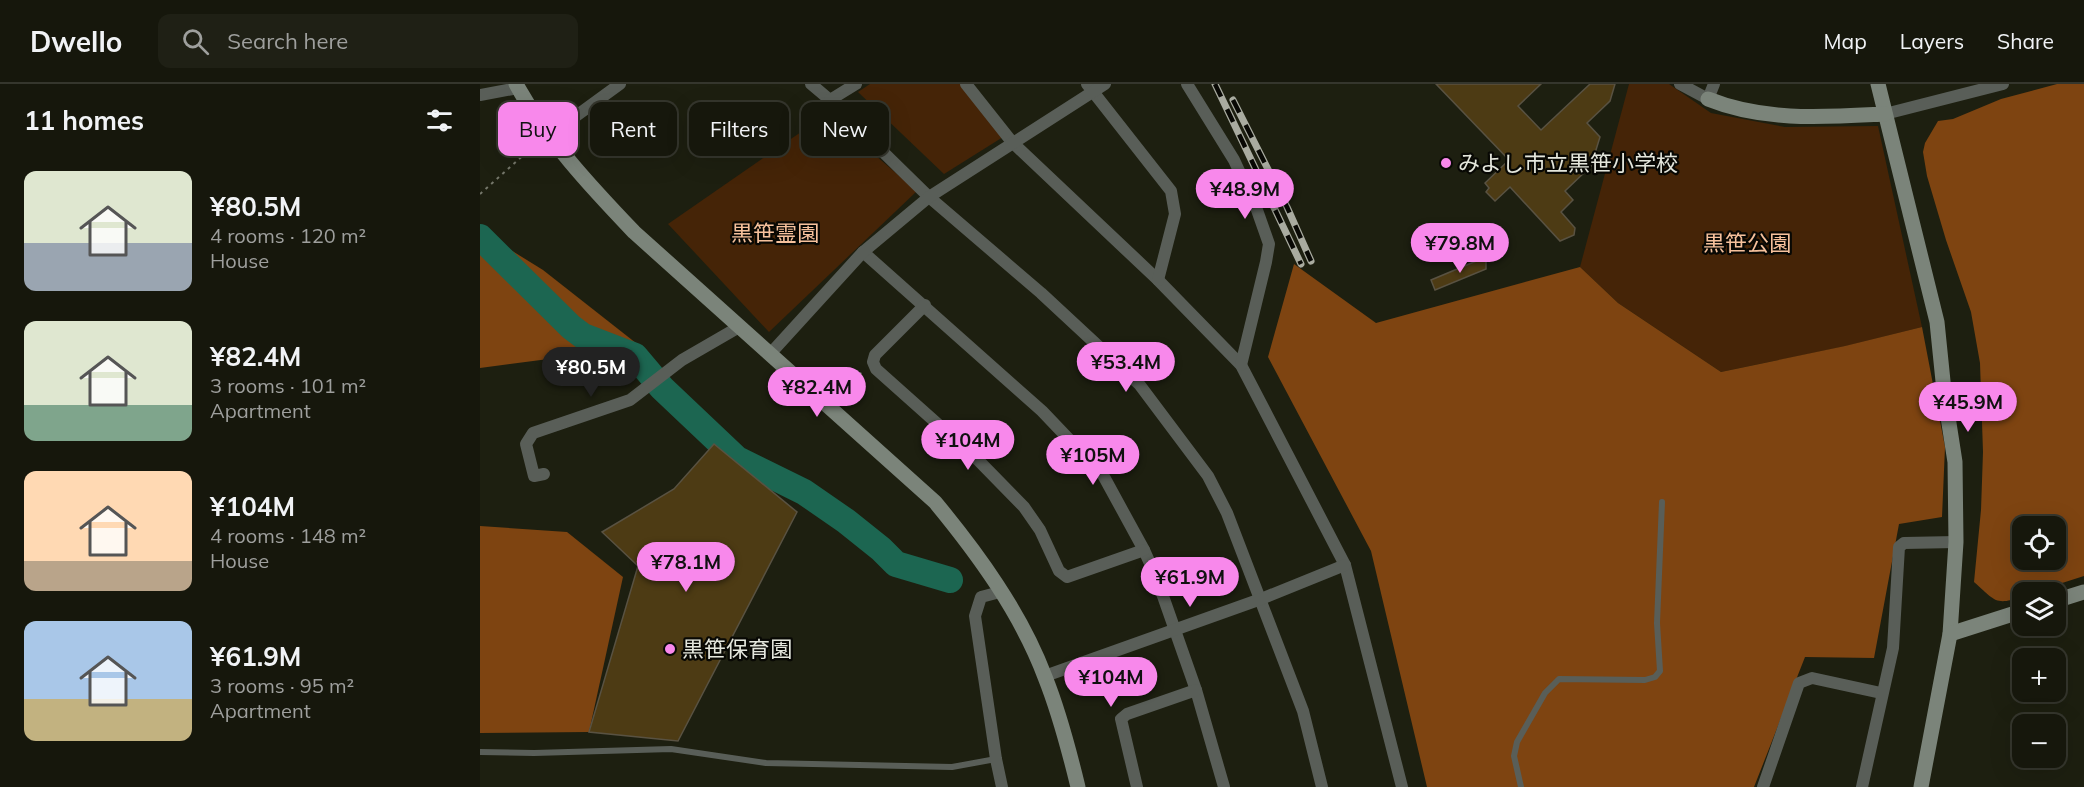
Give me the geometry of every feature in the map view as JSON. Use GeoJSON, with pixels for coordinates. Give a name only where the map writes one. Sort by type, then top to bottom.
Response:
{"type":"FeatureCollection","features":[{"type":"Feature","properties":{"kind":"street"},"geometry":{"type":"LineString","coordinates":[[578,115],[620,84]]}},
{"type":"Feature","properties":{"kind":"street"},"geometry":{"type":"LineString","coordinates":[[811,84],[929,197],[1041,293],[1139,384],[1208,476],[1227,513],[1303,711],[1322,787]]}},
{"type":"Feature","properties":{"kind":"street"},"geometry":{"type":"LineString","coordinates":[[830,100],[856,84]]}},
{"type":"Feature","properties":{"kind":"street"},"geometry":{"type":"LineString","coordinates":[[966,84],[1012,142],[1158,280],[1241,365],[1345,565],[1402,787]]}},
{"type":"Feature","properties":{"kind":"street"},"geometry":{"type":"LineString","coordinates":[[770,354],[863,252],[929,197],[1089,88],[1105,84]]}},
{"type":"Feature","properties":{"kind":"street"},"geometry":{"type":"LineString","coordinates":[[1187,84],[1234,160],[1257,210],[1269,244],[1241,365]]}},
{"type":"Feature","properties":{"kind":"street"},"geometry":{"type":"LineString","coordinates":[[1680,84],[1711,91],[1734,108],[1769,115],[1886,114],[2003,84]]}},
{"type":"Feature","properties":{"kind":"street"},"geometry":{"type":"LineString","coordinates":[[1878,84],[1937,322],[1944,391],[1956,462],[1956,542],[1950,634],[1921,787]]}},
{"type":"Feature","properties":{"kind":"street"},"geometry":{"type":"LineString","coordinates":[[480,95],[517,86],[528,102]]}},
{"type":"Feature","properties":{"kind":"street"},"geometry":{"type":"LineString","coordinates":[[1089,88],[1171,191],[1175,214],[1158,280]]}},
{"type":"Feature","properties":{"kind":"street"},"geometry":{"type":"LineString","coordinates":[[567,156],[592,188],[627,225],[935,502],[985,565],[1025,633],[1045,676],[1078,787]]}},
{"type":"Feature","properties":{"kind":"street"},"geometry":{"type":"LineString","coordinates":[[863,252],[1042,411],[1103,475],[1144,550],[1157,579],[1196,690],[1224,787]]}},
{"type":"Feature","properties":{"kind":"street"},"geometry":{"type":"LineString","coordinates":[[925,305],[875,356],[873,362],[876,369],[978,460],[1024,507],[1040,530],[1059,572],[1067,577],[1144,550]]}},
{"type":"Feature","properties":{"kind":"street"},"geometry":{"type":"LineString","coordinates":[[544,474],[534,476],[526,444],[533,434],[630,400],[682,360],[739,327]]}},
{"type":"Feature","properties":{"kind":"street"},"geometry":{"type":"LineString","coordinates":[[1862,787],[1881,693],[1893,648],[1899,547],[1904,543],[1956,542]]}},
{"type":"Feature","properties":{"kind":"street"},"geometry":{"type":"LineString","coordinates":[[1045,676],[1261,599],[1345,565]]}},
{"type":"Feature","properties":{"kind":"street"},"geometry":{"type":"LineString","coordinates":[[1000,592],[981,597],[975,616],[1002,787]]}},
{"type":"Feature","properties":{"kind":"street"},"geometry":{"type":"LineString","coordinates":[[2066,598],[2084,592]]}},
{"type":"Feature","properties":{"kind":"street"},"geometry":{"type":"LineString","coordinates":[[1950,634],[2012,614]]}},
{"type":"Feature","properties":{"kind":"street"},"geometry":{"type":"LineString","coordinates":[[1764,787],[1799,683],[1812,678],[1881,693]]}},
{"type":"Feature","properties":{"kind":"street"},"geometry":{"type":"LineString","coordinates":[[1137,787],[1121,719],[1127,714],[1196,690]]}},
{"type":"Feature","properties":{"kind":"lane"},"geometry":{"type":"LineString","coordinates":[[1521,787],[1514,756],[1517,742],[1545,693],[1559,679],[1645,680],[1655,677],[1660,671],[1657,623],[1662,502]]}},
{"type":"Feature","properties":{"kind":"lane"},"geometry":{"type":"LineString","coordinates":[[480,752],[534,753],[671,749],[766,763],[952,767],[996,759]]}},
{"type":"Feature","properties":{"kind":"path"},"geometry":{"type":"LineString","coordinates":[[480,194],[521,156]]}},
{"type":"Feature","properties":{"kind":"path"},"geometry":{"type":"LineString","coordinates":[[828,406],[873,362]]}},
{"type":"Feature","properties":{"kind":"green space"},"geometry":{"type":"Polygon","coordinates":[[[870,84],[969,84],[1011,132],[944,174],[889,122],[889,102],[868,102],[858,92],[870,84]]]}},
{"type":"Feature","properties":{"kind":"green space","name":"黒笹公園"},"geometry":{"type":"Polygon","coordinates":[[[1629,84],[1669,84],[1711,113],[1785,127],[1878,126],[1922,327],[1846,346],[1721,372],[1618,303],[1580,267],[1629,84]]]}},
{"type":"Feature","properties":{"kind":"green space","name":"黒笹霊園"},"geometry":{"type":"Polygon","coordinates":[[[801,132],[801,156],[876,156],[917,191],[769,332],[668,224],[766,156],[789,156],[789,140],[801,132]]]}},
{"type":"Feature","properties":{"kind":"shaded area"},"geometry":{"type":"Polygon","coordinates":[[[2057,84],[2084,84],[2084,576],[2065,582],[2012,582],[2012,600],[2006,601],[1995,600],[1974,582],[1981,510],[1983,452],[1980,363],[1971,312],[1946,240],[1927,176],[1923,152],[1925,143],[1938,121],[1953,119],[2001,99],[2057,84]]]}},
{"type":"Feature","properties":{"kind":"shaded area"},"geometry":{"type":"Polygon","coordinates":[[[480,231],[543,270],[641,347],[480,368],[480,231]]]}},
{"type":"Feature","properties":{"kind":"shaded area"},"geometry":{"type":"Polygon","coordinates":[[[1294,264],[1376,323],[1580,267],[1618,303],[1721,372],[1922,327],[1945,447],[1942,517],[1899,524],[1874,658],[1805,657],[1754,787],[1427,787],[1371,551],[1268,357],[1294,264]]]}},
{"type":"Feature","properties":{"kind":"shaded area"},"geometry":{"type":"Polygon","coordinates":[[[480,526],[567,532],[623,577],[589,732],[480,733],[480,526]]]}},
{"type":"Feature","properties":{"kind":"building"},"geometry":{"type":"Polygon","coordinates":[[[1436,84],[1541,84],[1518,106],[1541,130],[1590,84],[1615,84],[1610,101],[1587,123],[1600,137],[1591,166],[1565,191],[1573,200],[1561,212],[1575,228],[1574,235],[1560,241],[1510,187],[1495,201],[1486,192],[1489,188],[1485,183],[1509,160],[1436,84]]]}},
{"type":"Feature","properties":{"kind":"building"},"geometry":{"type":"Polygon","coordinates":[[[1486,257],[1486,269],[1435,290],[1431,280],[1486,257]]]}},
{"type":"Feature","properties":{"kind":"building","name":"黒笹保育園"},"geometry":{"type":"Polygon","coordinates":[[[714,444],[797,512],[678,741],[589,732],[638,566],[602,532],[674,489],[714,444]]]}},
{"type":"Feature","properties":{"kind":"waterway"},"geometry":{"type":"LineString","coordinates":[[480,237],[571,327],[583,336],[635,356],[662,388],[737,459],[804,492],[846,521],[896,564],[950,580]]}},
{"type":"Feature","properties":{"kind":"railway"},"geometry":{"type":"LineString","coordinates":[[1215,84],[1301,264]]}},
{"type":"Feature","properties":{"kind":"railway"},"geometry":{"type":"LineString","coordinates":[[1233,100],[1287,207],[1311,261]]}},
{"type":"Feature","properties":{"kind":"place","name":"みよし市立黒笹小学校"},"geometry":{"type":"Point","coordinates":[1446,163]}},
{"type":"Feature","properties":{"kind":"place","name":"黒笹保育園"},"geometry":{"type":"Point","coordinates":[670,649]}}]}
